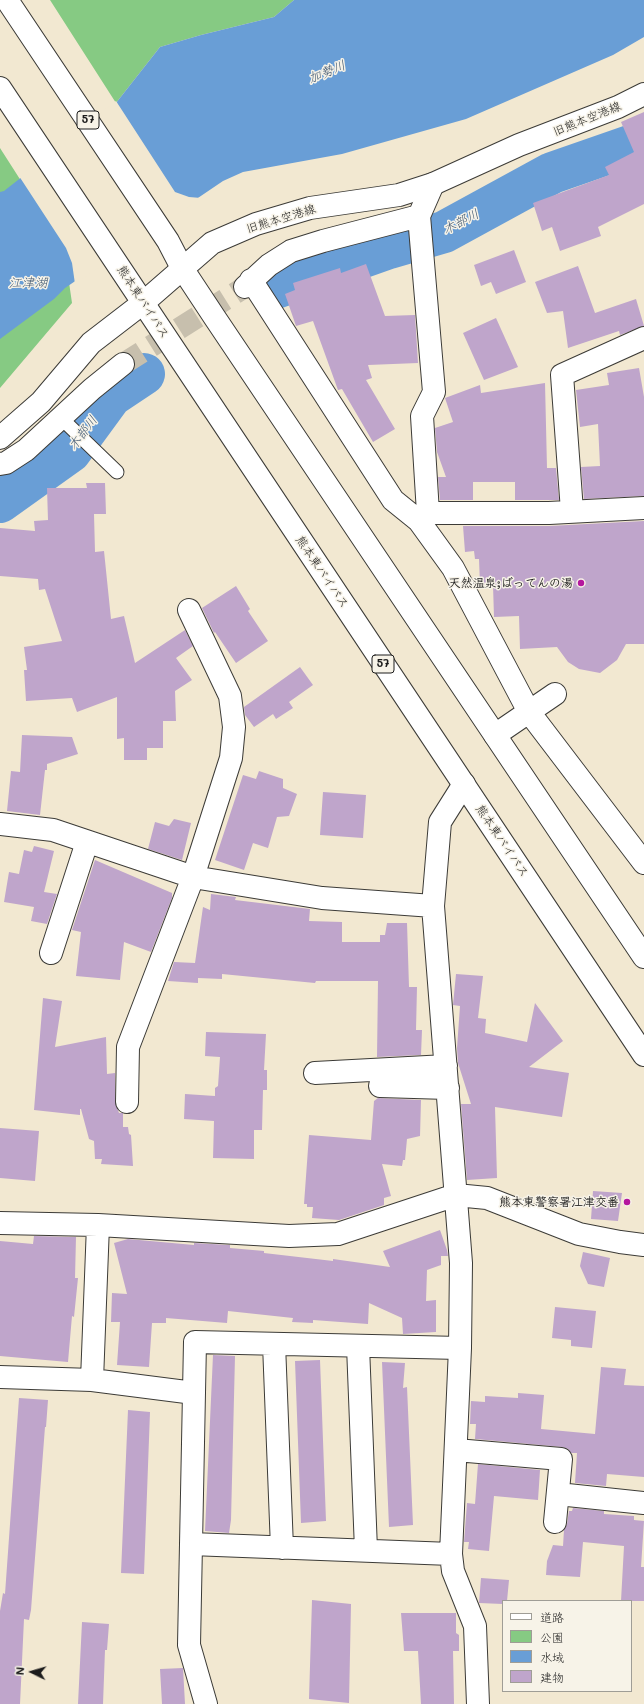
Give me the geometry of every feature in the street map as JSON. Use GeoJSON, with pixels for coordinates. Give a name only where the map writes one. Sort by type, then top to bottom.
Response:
{"type":"FeatureCollection","features":[{"type":"Feature","properties":{"kind":"main road","name":"57"},"geometry":{"type":"LineString","coordinates":[[7,0],[168,241],[182,268],[644,957]]}},
{"type":"Feature","properties":{"kind":"main road","name":"熊本東バイパス"},"geometry":{"type":"LineString","coordinates":[[0,88],[644,1055]]}},
{"type":"Feature","properties":{"kind":"main road","name":"旧熊本空港線"},"geometry":{"type":"LineString","coordinates":[[0,438],[41,402],[91,343],[143,303],[212,243],[256,224],[310,208],[400,195],[433,184],[519,145],[618,107],[644,94]]}},
{"type":"Feature","properties":{"kind":"main road"},"geometry":{"type":"LineString","coordinates":[[433,184],[419,216],[424,257],[434,392],[422,416],[423,517],[453,568],[529,712],[644,863]]}},
{"type":"Feature","properties":{"kind":"main road"},"geometry":{"type":"LineString","coordinates":[[419,216],[323,241],[291,251],[269,265],[248,284],[272,312],[393,500],[423,517],[644,508]]}},
{"type":"Feature","properties":{"kind":"main road"},"geometry":{"type":"LineString","coordinates":[[572,512],[562,375],[644,338]]}},
{"type":"Feature","properties":{"kind":"main road"},"geometry":{"type":"LineString","coordinates":[[0,464],[6,463],[66,423],[92,389],[124,364]]}},
{"type":"Feature","properties":{"kind":"main road"},"geometry":{"type":"LineString","coordinates":[[127,1102],[128,1047],[192,877],[231,758],[234,727],[230,696],[189,610]]}},
{"type":"Feature","properties":{"kind":"main road"},"geometry":{"type":"LineString","coordinates":[[494,735],[556,694]]}},
{"type":"Feature","properties":{"kind":"main road"},"geometry":{"type":"LineString","coordinates":[[464,784],[440,822],[433,906],[461,1263],[460,1348],[451,1554],[453,1570],[475,1626],[478,1704]]}},
{"type":"Feature","properties":{"kind":"main road"},"geometry":{"type":"LineString","coordinates":[[0,824],[53,830],[192,877],[322,898],[433,906]]}},
{"type":"Feature","properties":{"kind":"main road"},"geometry":{"type":"LineString","coordinates":[[50,953],[87,842]]}},
{"type":"Feature","properties":{"kind":"main road"},"geometry":{"type":"LineString","coordinates":[[315,1073],[446,1066]]}},
{"type":"Feature","properties":{"kind":"main road"},"geometry":{"type":"LineString","coordinates":[[380,1086],[448,1088]]}},
{"type":"Feature","properties":{"kind":"main road"},"geometry":{"type":"LineString","coordinates":[[0,1223],[98,1225],[289,1236],[338,1234],[456,1195],[487,1198],[579,1234],[620,1242],[644,1244]]}},
{"type":"Feature","properties":{"kind":"main road"},"geometry":{"type":"LineString","coordinates":[[92,1380],[98,1225]]}},
{"type":"Feature","properties":{"kind":"main road"},"geometry":{"type":"LineString","coordinates":[[206,1704],[188,1645],[195,1342],[460,1348]]}},
{"type":"Feature","properties":{"kind":"main road"},"geometry":{"type":"LineString","coordinates":[[274,1344],[282,1548]]}},
{"type":"Feature","properties":{"kind":"main road"},"geometry":{"type":"LineString","coordinates":[[358,1346],[366,1550]]}},
{"type":"Feature","properties":{"kind":"main road"},"geometry":{"type":"LineString","coordinates":[[0,1377],[92,1380],[194,1393]]}},
{"type":"Feature","properties":{"kind":"main road"},"geometry":{"type":"LineString","coordinates":[[456,1450],[561,1459],[555,1522]]}},
{"type":"Feature","properties":{"kind":"main road"},"geometry":{"type":"LineString","coordinates":[[558,1494],[644,1502]]}},
{"type":"Feature","properties":{"kind":"main road"},"geometry":{"type":"LineString","coordinates":[[191,1544],[451,1554]]}},
{"type":"Feature","properties":{"kind":"lane"},"geometry":{"type":"LineString","coordinates":[[66,423],[99,453],[117,472]]}},
{"type":"Feature","properties":{"kind":"green space"},"geometry":{"type":"Polygon","coordinates":[[[50,0],[294,0],[274,17],[160,47],[116,103],[50,0]]]}},
{"type":"Feature","properties":{"kind":"green space"},"geometry":{"type":"Polygon","coordinates":[[[0,148],[64,248],[72,303],[0,388],[0,148]]]}},
{"type":"Feature","properties":{"kind":"water"},"geometry":{"type":"Polygon","coordinates":[[[294,0],[644,0],[644,37],[613,55],[466,119],[342,154],[243,172],[223,181],[65,288],[54,299],[0,339],[0,192],[4,191],[116,103],[160,47],[274,17],[294,0]]]}},
{"type":"Feature","properties":{"kind":"pier"},"geometry":{"type":"Polygon","coordinates":[[[116,101],[175,192],[189,197],[201,198],[75,284],[72,263],[66,248],[19,176],[116,101]]]}},
{"type":"Feature","properties":{"kind":"building"},"geometry":{"type":"Polygon","coordinates":[[[644,112],[644,204],[598,227],[601,236],[560,251],[552,227],[542,231],[533,203],[609,175],[605,167],[634,152],[621,122],[644,112]]]}},
{"type":"Feature","properties":{"kind":"building"},"geometry":{"type":"Polygon","coordinates":[[[514,250],[526,282],[496,294],[491,282],[481,286],[474,265],[514,250]]]}},
{"type":"Feature","properties":{"kind":"building"},"geometry":{"type":"Polygon","coordinates":[[[366,264],[385,316],[415,315],[418,363],[368,365],[372,378],[366,380],[395,429],[373,442],[342,389],[338,390],[313,321],[296,326],[285,294],[295,290],[293,283],[340,268],[341,273],[366,264]]]}},
{"type":"Feature","properties":{"kind":"building"},"geometry":{"type":"Polygon","coordinates":[[[578,266],[595,313],[636,299],[644,326],[620,335],[619,331],[568,348],[563,311],[547,313],[535,282],[578,266]]]}},
{"type":"Feature","properties":{"kind":"building"},"geometry":{"type":"Polygon","coordinates":[[[496,318],[518,367],[484,380],[463,333],[496,318]]]}},
{"type":"Feature","properties":{"kind":"building"},"geometry":{"type":"Polygon","coordinates":[[[639,368],[644,397],[644,496],[584,499],[581,467],[600,466],[598,424],[580,427],[576,390],[609,385],[607,373],[639,368]]]}},
{"type":"Feature","properties":{"kind":"building"},"geometry":{"type":"Polygon","coordinates":[[[545,383],[547,468],[556,468],[559,500],[515,500],[515,482],[473,482],[473,500],[440,500],[438,477],[446,477],[437,452],[435,428],[453,422],[445,398],[480,385],[481,393],[545,383]]]}},
{"type":"Feature","properties":{"kind":"building"},"geometry":{"type":"Polygon","coordinates":[[[86,483],[105,483],[106,514],[94,514],[95,552],[104,551],[111,619],[124,616],[135,663],[185,630],[193,646],[176,658],[192,680],[175,691],[176,721],[163,721],[163,748],[147,748],[147,760],[124,760],[124,738],[117,739],[117,697],[77,712],[72,698],[26,701],[24,670],[27,670],[24,647],[62,641],[45,589],[39,590],[38,579],[0,576],[0,528],[35,531],[34,521],[48,520],[47,488],[87,488],[86,483]]]}},
{"type":"Feature","properties":{"kind":"building","name":"天然温泉;ばってんの湯"},"geometry":{"type":"Polygon","coordinates":[[[644,521],[644,644],[626,644],[617,660],[600,673],[579,669],[568,662],[557,647],[520,649],[519,616],[494,617],[493,585],[480,585],[479,559],[475,559],[474,551],[465,552],[463,526],[549,526],[644,521]]]}},
{"type":"Feature","properties":{"kind":"building"},"geometry":{"type":"Polygon","coordinates":[[[236,586],[250,609],[248,611],[268,641],[236,663],[215,632],[214,633],[202,608],[236,586]]]}},
{"type":"Feature","properties":{"kind":"building"},"geometry":{"type":"Polygon","coordinates":[[[300,667],[313,685],[289,702],[293,708],[276,719],[273,714],[254,727],[245,715],[244,707],[300,667]]]}},
{"type":"Feature","properties":{"kind":"building"},"geometry":{"type":"Polygon","coordinates":[[[22,735],[72,737],[78,754],[47,764],[40,815],[7,811],[11,771],[20,772],[22,735]]]}},
{"type":"Feature","properties":{"kind":"building"},"geometry":{"type":"Polygon","coordinates":[[[259,771],[283,779],[283,788],[297,794],[289,816],[277,817],[268,848],[253,843],[244,870],[215,860],[243,775],[256,779],[259,771]]]}},
{"type":"Feature","properties":{"kind":"building"},"geometry":{"type":"Polygon","coordinates":[[[323,792],[366,795],[363,838],[320,835],[323,792]]]}},
{"type":"Feature","properties":{"kind":"building"},"geometry":{"type":"Polygon","coordinates":[[[174,819],[191,823],[182,860],[148,849],[155,822],[169,826],[174,819]]]}},
{"type":"Feature","properties":{"kind":"building"},"geometry":{"type":"Polygon","coordinates":[[[34,846],[54,851],[44,892],[57,894],[47,924],[31,921],[34,907],[4,902],[9,872],[19,874],[24,850],[32,852],[34,846]]]}},
{"type":"Feature","properties":{"kind":"building"},"geometry":{"type":"Polygon","coordinates":[[[95,860],[172,893],[172,898],[151,952],[124,942],[120,980],[76,976],[81,932],[72,930],[95,860]]]}},
{"type":"Feature","properties":{"kind":"building"},"geometry":{"type":"Polygon","coordinates":[[[211,894],[236,897],[235,900],[310,909],[309,921],[342,922],[342,942],[380,942],[380,935],[385,935],[387,923],[407,923],[409,987],[417,987],[416,1030],[422,1030],[421,1055],[377,1057],[378,981],[316,981],[315,983],[222,974],[222,979],[198,978],[198,983],[168,981],[174,962],[195,963],[203,907],[210,910],[211,894]]]}},
{"type":"Feature","properties":{"kind":"building"},"geometry":{"type":"Polygon","coordinates":[[[456,974],[483,976],[478,1018],[486,1019],[485,1033],[527,1042],[535,1003],[563,1041],[529,1067],[569,1073],[562,1117],[495,1107],[497,1178],[467,1180],[461,1104],[471,1104],[458,1063],[457,1048],[460,1006],[453,1005],[456,974]]]}},
{"type":"Feature","properties":{"kind":"building"},"geometry":{"type":"Polygon","coordinates":[[[43,998],[62,1001],[55,1047],[106,1037],[107,1074],[115,1073],[115,1102],[119,1113],[123,1113],[123,1127],[128,1127],[129,1134],[131,1135],[133,1166],[101,1164],[102,1159],[95,1159],[94,1141],[89,1139],[81,1109],[80,1115],[34,1110],[43,998]]]}},
{"type":"Feature","properties":{"kind":"building"},"geometry":{"type":"Polygon","coordinates":[[[206,1032],[266,1034],[264,1070],[267,1070],[267,1090],[263,1090],[262,1130],[254,1130],[254,1159],[213,1158],[214,1121],[184,1119],[185,1094],[215,1096],[215,1088],[218,1086],[220,1057],[205,1056],[206,1032]]]}},
{"type":"Feature","properties":{"kind":"building"},"geometry":{"type":"Polygon","coordinates":[[[378,1098],[421,1100],[420,1136],[407,1139],[405,1160],[403,1160],[402,1166],[382,1164],[391,1196],[384,1198],[384,1205],[339,1220],[312,1218],[313,1207],[307,1207],[307,1204],[304,1204],[309,1135],[371,1140],[374,1101],[378,1098]]]}},
{"type":"Feature","properties":{"kind":"building"},"geometry":{"type":"Polygon","coordinates":[[[0,1128],[39,1131],[35,1181],[0,1178],[0,1128]]]}},
{"type":"Feature","properties":{"kind":"building"},"geometry":{"type":"Polygon","coordinates":[[[593,1191],[622,1193],[618,1221],[591,1219],[593,1191]]]}},
{"type":"Feature","properties":{"kind":"building"},"geometry":{"type":"Polygon","coordinates":[[[440,1230],[448,1256],[441,1256],[441,1265],[427,1270],[426,1301],[436,1300],[436,1332],[403,1334],[402,1318],[369,1303],[368,1324],[313,1320],[313,1323],[292,1322],[293,1318],[228,1311],[227,1323],[166,1318],[166,1323],[152,1323],[149,1367],[117,1365],[120,1322],[111,1322],[112,1293],[127,1294],[114,1243],[128,1239],[194,1245],[194,1243],[230,1245],[230,1248],[264,1251],[264,1253],[333,1261],[333,1259],[390,1267],[383,1251],[440,1230]]]}},
{"type":"Feature","properties":{"kind":"building"},"geometry":{"type":"Polygon","coordinates":[[[34,1236],[76,1237],[75,1278],[78,1278],[74,1317],[72,1316],[68,1362],[0,1356],[0,1241],[33,1244],[34,1236]]]}},
{"type":"Feature","properties":{"kind":"building"},"geometry":{"type":"Polygon","coordinates":[[[583,1252],[610,1258],[604,1287],[588,1284],[580,1266],[583,1252]]]}},
{"type":"Feature","properties":{"kind":"building"},"geometry":{"type":"Polygon","coordinates":[[[555,1307],[596,1311],[592,1348],[571,1346],[571,1340],[552,1338],[555,1307]]]}},
{"type":"Feature","properties":{"kind":"building"},"geometry":{"type":"Polygon","coordinates":[[[213,1355],[235,1356],[231,1520],[229,1533],[205,1531],[213,1355]]]}},
{"type":"Feature","properties":{"kind":"building"},"geometry":{"type":"Polygon","coordinates":[[[320,1360],[326,1521],[301,1523],[295,1361],[320,1360]]]}},
{"type":"Feature","properties":{"kind":"building"},"geometry":{"type":"Polygon","coordinates":[[[382,1362],[405,1363],[403,1388],[407,1387],[413,1525],[389,1527],[382,1362]]]}},
{"type":"Feature","properties":{"kind":"building"},"geometry":{"type":"Polygon","coordinates":[[[601,1367],[626,1369],[624,1385],[644,1386],[644,1477],[607,1474],[606,1486],[575,1483],[577,1453],[571,1453],[568,1449],[562,1447],[475,1439],[476,1424],[470,1424],[471,1401],[485,1402],[485,1396],[518,1398],[518,1393],[544,1395],[541,1429],[595,1434],[601,1367]]]}},
{"type":"Feature","properties":{"kind":"building"},"geometry":{"type":"Polygon","coordinates":[[[19,1398],[48,1400],[31,1610],[29,1620],[24,1619],[20,1704],[0,1704],[0,1611],[3,1593],[5,1594],[19,1398]]]}},
{"type":"Feature","properties":{"kind":"building"},"geometry":{"type":"Polygon","coordinates":[[[128,1410],[150,1412],[144,1574],[121,1573],[128,1410]]]}},
{"type":"Feature","properties":{"kind":"building"},"geometry":{"type":"Polygon","coordinates":[[[478,1464],[540,1470],[538,1500],[494,1496],[489,1551],[468,1549],[469,1542],[464,1542],[467,1503],[475,1504],[478,1464]]]}},
{"type":"Feature","properties":{"kind":"building"},"geometry":{"type":"Polygon","coordinates":[[[573,1508],[604,1511],[604,1514],[634,1516],[634,1520],[644,1521],[641,1567],[644,1567],[644,1601],[621,1600],[624,1546],[583,1542],[580,1577],[546,1575],[547,1561],[553,1545],[563,1546],[564,1530],[567,1524],[569,1511],[572,1511],[573,1508]]]}},
{"type":"Feature","properties":{"kind":"building"},"geometry":{"type":"Polygon","coordinates":[[[481,1578],[509,1580],[507,1600],[502,1600],[502,1604],[479,1603],[481,1578]]]}},
{"type":"Feature","properties":{"kind":"building"},"geometry":{"type":"Polygon","coordinates":[[[312,1600],[351,1604],[349,1703],[309,1699],[312,1600]]]}},
{"type":"Feature","properties":{"kind":"building"},"geometry":{"type":"Polygon","coordinates":[[[401,1613],[456,1613],[456,1633],[459,1635],[459,1651],[453,1651],[454,1704],[421,1704],[418,1651],[404,1651],[401,1613]]]}},
{"type":"Feature","properties":{"kind":"building"},"geometry":{"type":"Polygon","coordinates":[[[82,1622],[109,1624],[107,1650],[105,1650],[103,1704],[78,1704],[82,1622]]]}},
{"type":"Feature","properties":{"kind":"building"},"geometry":{"type":"Polygon","coordinates":[[[183,1668],[185,1704],[162,1704],[160,1669],[183,1668]]]}},
{"type":"Feature","properties":{"kind":"waterway","name":"木部川"},"geometry":{"type":"LineString","coordinates":[[273,289],[389,248],[444,232],[552,173],[644,141]]}},
{"type":"Feature","properties":{"kind":"waterway","name":"木部川"},"geometry":{"type":"LineString","coordinates":[[0,502],[70,452],[111,396],[144,374]]}},
{"type":"Feature","properties":{"kind":"tunnel"},"geometry":{"type":"LineString","coordinates":[[123,364],[245,287]]}},
{"type":"Feature","properties":{"kind":"place","name":"天然温泉;ばってんの湯"},"geometry":{"type":"Point","coordinates":[581,583]}},
{"type":"Feature","properties":{"kind":"place","name":"熊本東警察署江津交番"},"geometry":{"type":"Point","coordinates":[627,1202]}},
{"type":"Feature","properties":{"kind":"water label","name":"加勢川"},"geometry":{"type":"Point","coordinates":[327,72]}},
{"type":"Feature","properties":{"kind":"water label","name":"江津湖"},"geometry":{"type":"Point","coordinates":[28,283]}}]}
